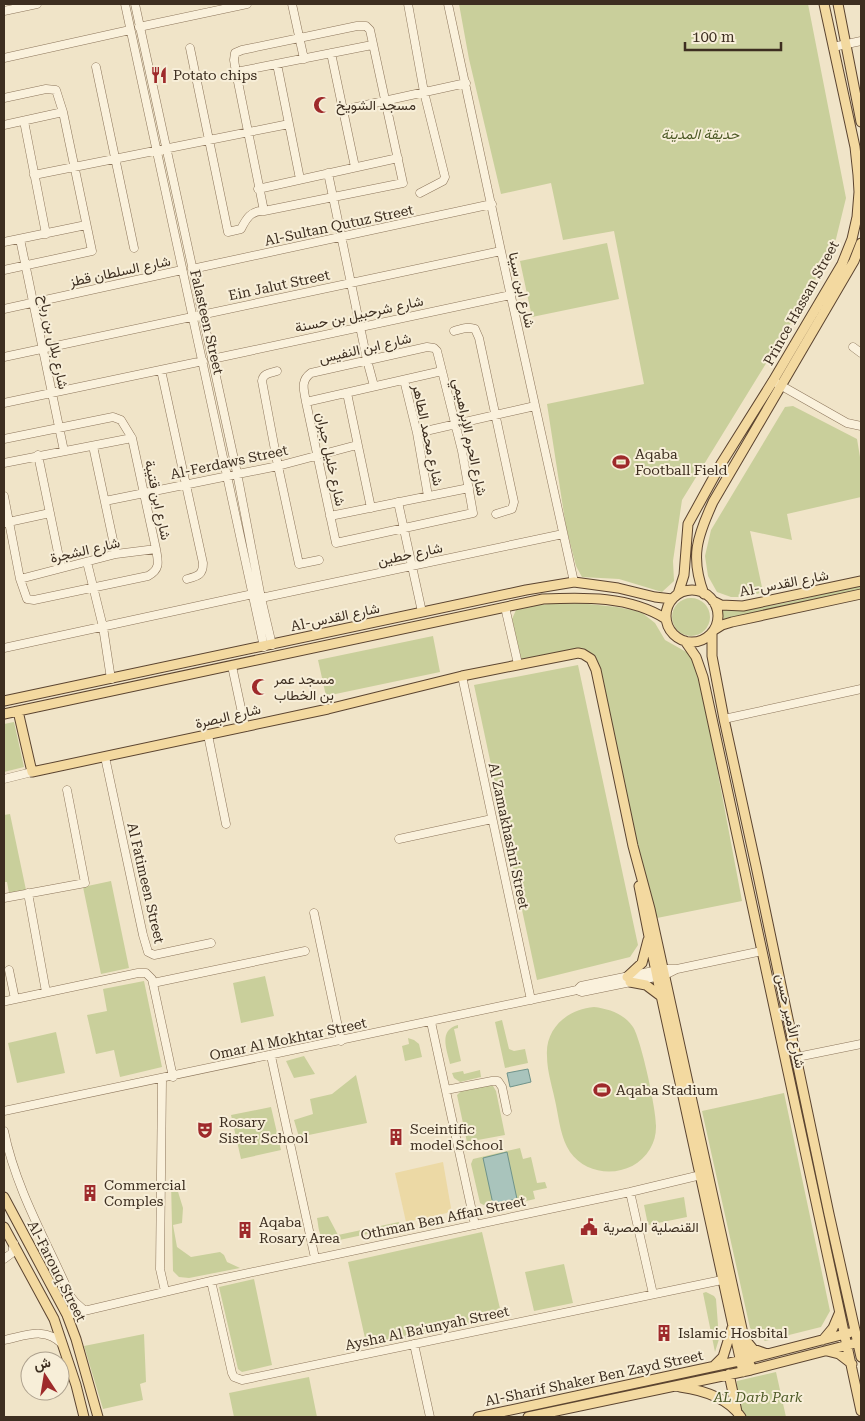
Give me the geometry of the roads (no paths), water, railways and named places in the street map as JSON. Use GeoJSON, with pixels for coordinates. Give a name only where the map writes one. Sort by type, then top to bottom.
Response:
{"type":"FeatureCollection","features":[{"type":"Feature","properties":{"kind":"main road","name":"Prince Hassan Street"},"geometry":{"type":"LineString","coordinates":[[675,597],[684,575],[688,524],[842,264],[852,239],[858,216],[859,192],[855,147],[824,4]]}},
{"type":"Feature","properties":{"kind":"main road"},"geometry":{"type":"LineString","coordinates":[[838,4],[861,122]]}},
{"type":"Feature","properties":{"kind":"main road","name":"Prince Hassan Street"},"geometry":{"type":"LineString","coordinates":[[704,594],[697,576],[700,530],[713,502],[854,261],[861,243]]}},
{"type":"Feature","properties":{"kind":"main road","name":"Al-شارع القدس"},"geometry":{"type":"LineString","coordinates":[[712,600],[721,605],[743,606],[861,581]]}},
{"type":"Feature","properties":{"kind":"main road","name":"Al-شارع القدس"},"geometry":{"type":"LineString","coordinates":[[4,701],[526,590],[574,582],[618,588],[655,597],[675,597]]}},
{"type":"Feature","properties":{"kind":"main road"},"geometry":{"type":"LineString","coordinates":[[688,591],[704,594],[712,600],[717,615],[713,631],[700,641],[685,641],[674,636],[667,625],[666,612],[675,597],[688,591]]}},
{"type":"Feature","properties":{"kind":"main road","name":"Al-شارع القدس"},"geometry":{"type":"LineString","coordinates":[[713,631],[722,625],[732,622],[861,594]]}},
{"type":"Feature","properties":{"kind":"main road","name":"Al-شارع القدس"},"geometry":{"type":"LineString","coordinates":[[4,714],[543,599],[575,598],[622,602],[639,606],[666,619]]}},
{"type":"Feature","properties":{"kind":"main road"},"geometry":{"type":"LineString","coordinates":[[365,625],[360,632],[366,637]]}},
{"type":"Feature","properties":{"kind":"main road"},"geometry":{"type":"LineString","coordinates":[[347,628],[354,633],[352,640]]}},
{"type":"Feature","properties":{"kind":"main road","name":"شارع الأمير حسن"},"geometry":{"type":"LineString","coordinates":[[713,631],[712,656],[724,719],[810,1125],[851,1311],[858,1331],[861,1357]]}},
{"type":"Feature","properties":{"kind":"main road","name":"شارع الأمير حسن"},"geometry":{"type":"LineString","coordinates":[[685,641],[696,657],[704,677],[861,1411]]}},
{"type":"Feature","properties":{"kind":"main road","name":"شارع البصرة"},"geometry":{"type":"LineString","coordinates":[[32,772],[208,735],[462,676],[578,653],[583,654],[590,660],[596,670],[633,846]]}},
{"type":"Feature","properties":{"kind":"main road"},"geometry":{"type":"LineString","coordinates":[[194,661],[192,670],[197,674]]}},
{"type":"Feature","properties":{"kind":"main road"},"geometry":{"type":"LineString","coordinates":[[179,664],[184,671],[183,675],[179,677]]}},
{"type":"Feature","properties":{"kind":"main road"},"geometry":{"type":"LineString","coordinates":[[18,711],[32,772]]}},
{"type":"Feature","properties":{"kind":"main road"},"geometry":{"type":"LineString","coordinates":[[633,846],[635,867],[649,938],[660,973],[662,997],[703,1174],[722,1280],[736,1327],[753,1348],[768,1354]]}},
{"type":"Feature","properties":{"kind":"main road"},"geometry":{"type":"LineString","coordinates":[[633,846],[645,886],[660,973],[747,1371]]}},
{"type":"Feature","properties":{"kind":"main road"},"geometry":{"type":"LineString","coordinates":[[747,876],[758,873]]}},
{"type":"Feature","properties":{"kind":"main road"},"geometry":{"type":"LineString","coordinates":[[649,938],[642,963],[628,979],[646,985],[662,997]]}},
{"type":"Feature","properties":{"kind":"main road"},"geometry":{"type":"LineString","coordinates":[[800,1127],[810,1125]]}},
{"type":"Feature","properties":{"kind":"main road","name":"Al-Farouq Street"},"geometry":{"type":"LineString","coordinates":[[4,1199],[67,1315],[76,1339],[98,1417]]}},
{"type":"Feature","properties":{"kind":"main road","name":"Al-Farouq Street"},"geometry":{"type":"LineString","coordinates":[[4,1227],[54,1319],[64,1346],[84,1417]]}},
{"type":"Feature","properties":{"kind":"main road"},"geometry":{"type":"LineString","coordinates":[[851,1311],[861,1320]]}},
{"type":"Feature","properties":{"kind":"main road"},"geometry":{"type":"LineString","coordinates":[[823,1340],[833,1328],[839,1314]]}},
{"type":"Feature","properties":{"kind":"main road"},"geometry":{"type":"LineString","coordinates":[[714,1366],[723,1358],[736,1327]]}},
{"type":"Feature","properties":{"kind":"main road","name":"Al-Sharif Shaker Ben Zayd Street"},"geometry":{"type":"LineString","coordinates":[[524,1414],[858,1331]]}},
{"type":"Feature","properties":{"kind":"main road","name":"Al-Sharif Shaker Ben Zayd Street"},"geometry":{"type":"LineString","coordinates":[[478,1417],[524,1414],[672,1386],[747,1371],[860,1342]]}},
{"type":"Feature","properties":{"kind":"main road"},"geometry":{"type":"LineString","coordinates":[[825,1350],[839,1354],[852,1364]]}},
{"type":"Feature","properties":{"kind":"main road"},"geometry":{"type":"LineString","coordinates":[[729,1374],[739,1415]]}},
{"type":"Feature","properties":{"kind":"main road"},"geometry":{"type":"LineString","coordinates":[[672,1386],[708,1394],[739,1415]]}},
{"type":"Feature","properties":{"kind":"street"},"geometry":{"type":"LineString","coordinates":[[4,11],[37,4]]}},
{"type":"Feature","properties":{"kind":"street","name":"Falasteen Street"},"geometry":{"type":"LineString","coordinates":[[125,4],[253,594],[268,646]]}},
{"type":"Feature","properties":{"kind":"street","name":"Falasteen Street"},"geometry":{"type":"LineString","coordinates":[[135,4],[237,473],[261,598],[268,646]]}},
{"type":"Feature","properties":{"kind":"street"},"geometry":{"type":"LineString","coordinates":[[139,27],[247,4]]}},
{"type":"Feature","properties":{"kind":"street"},"geometry":{"type":"LineString","coordinates":[[292,4],[304,59]]}},
{"type":"Feature","properties":{"kind":"street"},"geometry":{"type":"LineString","coordinates":[[408,4],[424,92],[445,177],[443,181],[420,193]]}},
{"type":"Feature","properties":{"kind":"street","name":"شارع ابن سينا"},"geometry":{"type":"LineString","coordinates":[[448,4],[492,204],[500,251],[574,582]]}},
{"type":"Feature","properties":{"kind":"street"},"geometry":{"type":"LineString","coordinates":[[190,48],[228,232],[241,229],[253,212],[264,211],[403,183],[370,30],[366,26],[357,26],[235,53],[234,60],[247,133],[264,211]]}},
{"type":"Feature","properties":{"kind":"street"},"geometry":{"type":"LineString","coordinates":[[4,58],[130,30]]}},
{"type":"Feature","properties":{"kind":"street"},"geometry":{"type":"LineString","coordinates":[[833,47],[861,41]]}},
{"type":"Feature","properties":{"kind":"street"},"geometry":{"type":"LineString","coordinates":[[236,72],[372,45]]}},
{"type":"Feature","properties":{"kind":"street"},"geometry":{"type":"LineString","coordinates":[[330,54],[355,167]]}},
{"type":"Feature","properties":{"kind":"street"},"geometry":{"type":"LineString","coordinates":[[276,64],[300,179]]}},
{"type":"Feature","properties":{"kind":"street"},"geometry":{"type":"LineString","coordinates":[[96,67],[134,248]]}},
{"type":"Feature","properties":{"kind":"street"},"geometry":{"type":"LineString","coordinates":[[343,110],[466,83]]}},
{"type":"Feature","properties":{"kind":"street"},"geometry":{"type":"LineString","coordinates":[[4,98],[46,89],[56,90],[63,112],[92,251],[4,270]]}},
{"type":"Feature","properties":{"kind":"street"},"geometry":{"type":"LineString","coordinates":[[4,125],[63,112]]}},
{"type":"Feature","properties":{"kind":"street"},"geometry":{"type":"LineString","coordinates":[[24,121],[46,234]]}},
{"type":"Feature","properties":{"kind":"street"},"geometry":{"type":"LineString","coordinates":[[34,175],[289,124]]}},
{"type":"Feature","properties":{"kind":"street"},"geometry":{"type":"LineString","coordinates":[[258,188],[398,158]]}},
{"type":"Feature","properties":{"kind":"street"},"geometry":{"type":"LineString","coordinates":[[328,173],[374,386]]}},
{"type":"Feature","properties":{"kind":"street","name":"Al-Sultan Qutuz Street"},"geometry":{"type":"LineString","coordinates":[[192,269],[492,204]]}},
{"type":"Feature","properties":{"kind":"street"},"geometry":{"type":"LineString","coordinates":[[4,242],[86,225]]}},
{"type":"Feature","properties":{"kind":"street","name":"شارع بلال بن رباح"},"geometry":{"type":"LineString","coordinates":[[20,239],[64,451]]}},
{"type":"Feature","properties":{"kind":"street","name":"Ein Jalut Street"},"geometry":{"type":"LineString","coordinates":[[4,357],[500,251]]}},
{"type":"Feature","properties":{"kind":"street","name":"شارع السلطان قطز"},"geometry":{"type":"LineString","coordinates":[[4,309],[182,270]]}},
{"type":"Feature","properties":{"kind":"street","name":"شارع شرحبيل بن حسنة"},"geometry":{"type":"LineString","coordinates":[[212,359],[511,295]]}},
{"type":"Feature","properties":{"kind":"street"},"geometry":{"type":"LineString","coordinates":[[454,331],[468,327],[477,331],[514,502],[512,509],[496,514]]}},
{"type":"Feature","properties":{"kind":"street","name":"شارع ابن النفيس"},"geometry":{"type":"LineString","coordinates":[[304,380],[311,373],[427,347],[434,348]]}},
{"type":"Feature","properties":{"kind":"street"},"geometry":{"type":"LineString","coordinates":[[854,347],[861,353]]}},
{"type":"Feature","properties":{"kind":"street","name":"شارع الحرم الإبراهيمي"},"geometry":{"type":"LineString","coordinates":[[336,543],[473,512],[455,424],[437,351],[434,348]]}},
{"type":"Feature","properties":{"kind":"street"},"geometry":{"type":"LineString","coordinates":[[4,402],[203,361]]}},
{"type":"Feature","properties":{"kind":"street"},"geometry":{"type":"LineString","coordinates":[[161,370],[204,563],[201,573],[196,577],[187,579]]}},
{"type":"Feature","properties":{"kind":"street"},"geometry":{"type":"LineString","coordinates":[[277,371],[265,375],[262,381],[299,564],[319,560]]}},
{"type":"Feature","properties":{"kind":"street","name":"شارع محمد الطاهر"},"geometry":{"type":"LineString","coordinates":[[306,402],[442,371]]}},
{"type":"Feature","properties":{"kind":"street","name":"شارع خليل جبران"},"geometry":{"type":"LineString","coordinates":[[304,380],[306,402],[336,543]]}},
{"type":"Feature","properties":{"kind":"street","name":"شارع محمد الطاهر"},"geometry":{"type":"LineString","coordinates":[[404,380],[417,433],[428,496]]}},
{"type":"Feature","properties":{"kind":"street"},"geometry":{"type":"LineString","coordinates":[[773,381],[816,408],[846,423],[861,426]]}},
{"type":"Feature","properties":{"kind":"street"},"geometry":{"type":"LineString","coordinates":[[346,393],[371,508]]}},
{"type":"Feature","properties":{"kind":"street"},"geometry":{"type":"LineString","coordinates":[[417,433],[534,406]]}},
{"type":"Feature","properties":{"kind":"street","name":"شارع ابن قتيبة"},"geometry":{"type":"LineString","coordinates":[[4,439],[113,417],[121,420],[132,438],[159,565],[153,574],[34,600],[27,599],[24,596],[20,579]]}},
{"type":"Feature","properties":{"kind":"street"},"geometry":{"type":"LineString","coordinates":[[4,463],[132,438]]}},
{"type":"Feature","properties":{"kind":"street","name":"Al-Ferdaws Street"},"geometry":{"type":"LineString","coordinates":[[106,501],[278,466],[357,445]]}},
{"type":"Feature","properties":{"kind":"street"},"geometry":{"type":"LineString","coordinates":[[93,446],[116,554]]}},
{"type":"Feature","properties":{"kind":"street"},"geometry":{"type":"LineString","coordinates":[[38,456],[61,567]]}},
{"type":"Feature","properties":{"kind":"street","name":"شارع محمد الطاهر"},"geometry":{"type":"LineString","coordinates":[[330,516],[468,488]]}},
{"type":"Feature","properties":{"kind":"street"},"geometry":{"type":"LineString","coordinates":[[4,496],[6,522],[20,579]]}},
{"type":"Feature","properties":{"kind":"street"},"geometry":{"type":"LineString","coordinates":[[398,502],[422,612]]}},
{"type":"Feature","properties":{"kind":"street"},"geometry":{"type":"LineString","coordinates":[[6,522],[50,513]]}},
{"type":"Feature","properties":{"kind":"street","name":"شارع حطين"},"geometry":{"type":"LineString","coordinates":[[261,598],[563,534]]}},
{"type":"Feature","properties":{"kind":"street","name":"شارع الشجرة"},"geometry":{"type":"LineString","coordinates":[[20,579],[116,554],[156,549]]}},
{"type":"Feature","properties":{"kind":"street"},"geometry":{"type":"LineString","coordinates":[[87,562],[102,627],[111,679]]}},
{"type":"Feature","properties":{"kind":"street"},"geometry":{"type":"LineString","coordinates":[[4,648],[253,594]]}},
{"type":"Feature","properties":{"kind":"street"},"geometry":{"type":"LineString","coordinates":[[505,607],[518,664]]}},
{"type":"Feature","properties":{"kind":"street"},"geometry":{"type":"LineString","coordinates":[[232,666],[245,726]]}},
{"type":"Feature","properties":{"kind":"street","name":"Al Zamakhashri Street"},"geometry":{"type":"LineString","coordinates":[[462,676],[531,1000]]}},
{"type":"Feature","properties":{"kind":"street"},"geometry":{"type":"LineString","coordinates":[[724,719],[861,689]]}},
{"type":"Feature","properties":{"kind":"street"},"geometry":{"type":"LineString","coordinates":[[208,735],[226,824]]}},
{"type":"Feature","properties":{"kind":"street","name":"Al Fatimeen Street"},"geometry":{"type":"LineString","coordinates":[[105,757],[148,952],[154,954],[211,943]]}},
{"type":"Feature","properties":{"kind":"street"},"geometry":{"type":"LineString","coordinates":[[4,779],[32,772]]}},
{"type":"Feature","properties":{"kind":"street"},"geometry":{"type":"LineString","coordinates":[[4,898],[86,883],[67,790]]}},
{"type":"Feature","properties":{"kind":"street"},"geometry":{"type":"LineString","coordinates":[[399,840],[492,819]]}},
{"type":"Feature","properties":{"kind":"street"},"geometry":{"type":"LineString","coordinates":[[28,893],[46,992]]}},
{"type":"Feature","properties":{"kind":"street"},"geometry":{"type":"LineString","coordinates":[[314,914],[341,1041]]}},
{"type":"Feature","properties":{"kind":"street"},"geometry":{"type":"LineString","coordinates":[[152,983],[305,951]]}},
{"type":"Feature","properties":{"kind":"street","name":"Omar Al Mokhtar Street"},"geometry":{"type":"LineString","coordinates":[[4,1111],[173,1077],[577,990],[582,992],[628,979],[762,951]]}},
{"type":"Feature","properties":{"kind":"street"},"geometry":{"type":"LineString","coordinates":[[9,970],[15,999]]}},
{"type":"Feature","properties":{"kind":"street"},"geometry":{"type":"LineString","coordinates":[[6,1001],[138,973],[146,973],[150,975],[173,1077]]}},
{"type":"Feature","properties":{"kind":"street"},"geometry":{"type":"LineString","coordinates":[[431,1022],[475,1225]]}},
{"type":"Feature","properties":{"kind":"street"},"geometry":{"type":"LineString","coordinates":[[797,1057],[861,1044]]}},
{"type":"Feature","properties":{"kind":"street"},"geometry":{"type":"LineString","coordinates":[[271,1056],[316,1258]]}},
{"type":"Feature","properties":{"kind":"street"},"geometry":{"type":"LineString","coordinates":[[162,1079],[160,1269],[165,1291]]}},
{"type":"Feature","properties":{"kind":"street"},"geometry":{"type":"LineString","coordinates":[[446,1090],[496,1081],[502,1087],[507,1111]]}},
{"type":"Feature","properties":{"kind":"street"},"geometry":{"type":"LineString","coordinates":[[4,1131],[24,1195],[71,1297],[84,1310]]}},
{"type":"Feature","properties":{"kind":"street","name":"Othman Ben Affan Street"},"geometry":{"type":"LineString","coordinates":[[67,1315],[165,1291],[630,1192],[703,1174]]}},
{"type":"Feature","properties":{"kind":"street"},"geometry":{"type":"LineString","coordinates":[[630,1192],[653,1294]]}},
{"type":"Feature","properties":{"kind":"street"},"geometry":{"type":"LineString","coordinates":[[4,1259],[12,1253],[14,1244]]}},
{"type":"Feature","properties":{"kind":"street","name":"Aysha Al Ba'unyah Street"},"geometry":{"type":"LineString","coordinates":[[211,1281],[233,1376],[242,1380],[722,1280]]}},
{"type":"Feature","properties":{"kind":"street"},"geometry":{"type":"LineString","coordinates":[[4,1340],[44,1333],[51,1334],[64,1346]]}},
{"type":"Feature","properties":{"kind":"street"},"geometry":{"type":"LineString","coordinates":[[414,1344],[430,1417]]}},
{"type":"Feature","properties":{"kind":"water"},"geometry":{"type":"Polygon","coordinates":[[[528,1069],[531,1082],[510,1087],[507,1073],[528,1069]]]}},
{"type":"Feature","properties":{"kind":"water"},"geometry":{"type":"Polygon","coordinates":[[[507,1152],[517,1199],[493,1204],[483,1158],[507,1152]]]}},
{"type":"Feature","properties":{"kind":"place","name":"Potato chips"},"geometry":{"type":"Point","coordinates":[159,75]}},
{"type":"Feature","properties":{"kind":"place","name":"مسجد الشويخ"},"geometry":{"type":"Point","coordinates":[322,105]}},
{"type":"Feature","properties":{"kind":"place","name":"Aqaba Football Field"},"geometry":{"type":"Point","coordinates":[621,462]}},
{"type":"Feature","properties":{"kind":"place","name":"مسجد عمر بن الخطاب"},"geometry":{"type":"Point","coordinates":[260,687]}},
{"type":"Feature","properties":{"kind":"place","name":"Aqaba Stadium"},"geometry":{"type":"Point","coordinates":[602,1090]}},
{"type":"Feature","properties":{"kind":"place","name":"Rosary Sister School"},"geometry":{"type":"Point","coordinates":[205,1130]}},
{"type":"Feature","properties":{"kind":"place","name":"Sceintific model School"},"geometry":{"type":"Point","coordinates":[396,1137]}},
{"type":"Feature","properties":{"kind":"place","name":"Commercial Comples"},"geometry":{"type":"Point","coordinates":[90,1193]}},
{"type":"Feature","properties":{"kind":"place","name":"القنصلية المصرية"},"geometry":{"type":"Point","coordinates":[589,1227]}},
{"type":"Feature","properties":{"kind":"place","name":"Aqaba Rosary Area"},"geometry":{"type":"Point","coordinates":[245,1230]}},
{"type":"Feature","properties":{"kind":"place","name":"Islamic Hosbital"},"geometry":{"type":"Point","coordinates":[664,1333]}},
{"type":"Feature","properties":{"kind":"park label","name":"حديقة المدينة"},"geometry":{"type":"Point","coordinates":[700,134]}},
{"type":"Feature","properties":{"kind":"park label","name":"AL Darb Park"},"geometry":{"type":"Point","coordinates":[758,1397]}}]}
